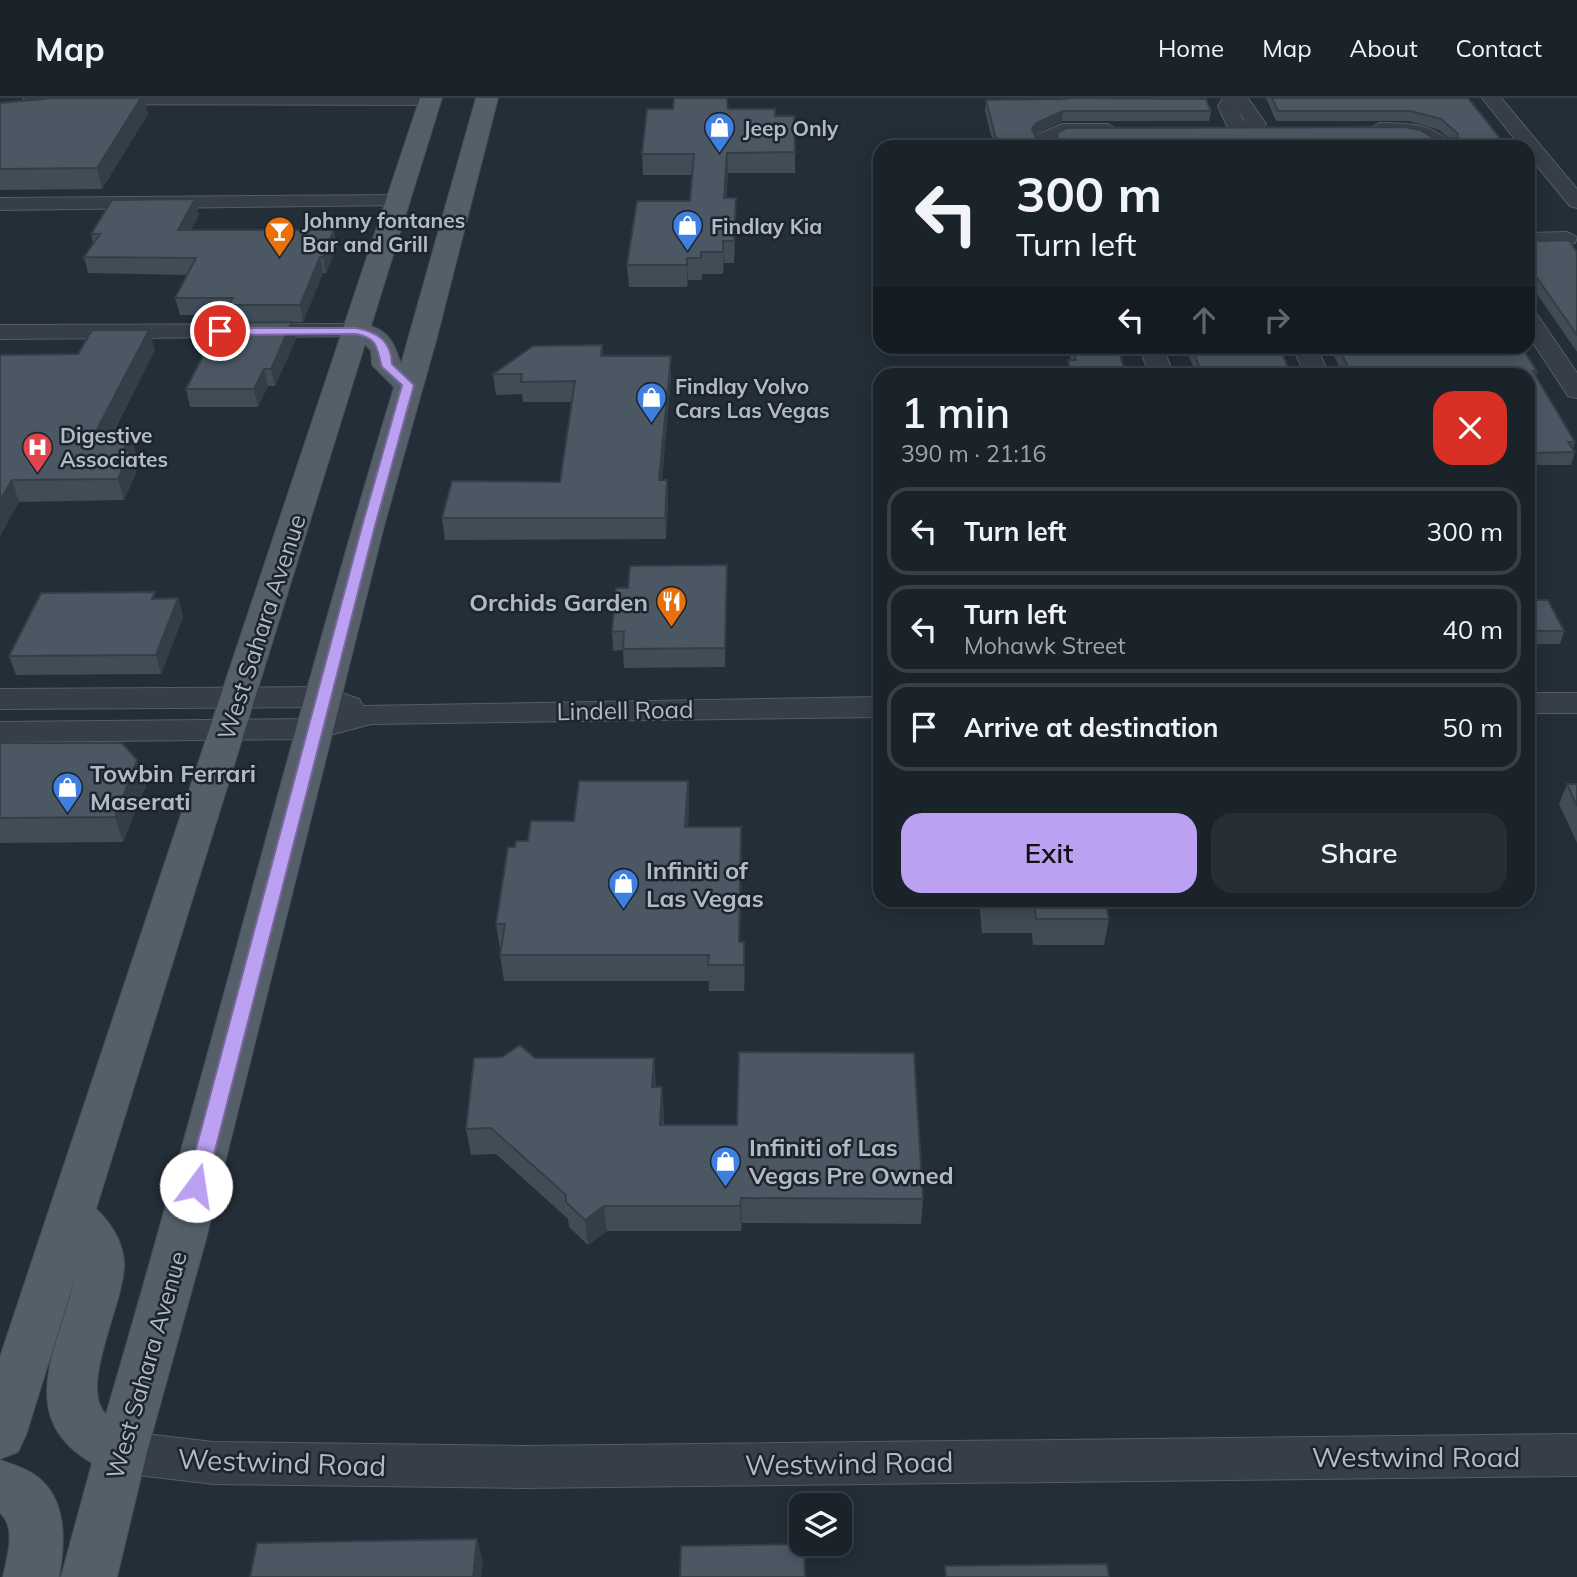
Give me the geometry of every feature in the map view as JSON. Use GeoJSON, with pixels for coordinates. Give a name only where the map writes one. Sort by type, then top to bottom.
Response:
{"type":"FeatureCollection","features":[{"type":"Feature","properties":{"kind":"main road","name":"West Sahara Avenue"},"geometry":{"type":"LineString","coordinates":[[0,1435],[356,331],[395,314],[471,153],[486,98]]}},
{"type":"Feature","properties":{"kind":"main road","name":"West Sahara Avenue"},"geometry":{"type":"LineString","coordinates":[[89,1577],[121,1452],[182,1239],[408,385],[395,314],[398,201],[438,100]]}},
{"type":"Feature","properties":{"kind":"main road"},"geometry":{"type":"LineString","coordinates":[[458,125],[471,153]]}},
{"type":"Feature","properties":{"kind":"main road"},"geometry":{"type":"LineString","coordinates":[[356,331],[372,334],[382,342],[386,350],[386,365],[408,385]]}},
{"type":"Feature","properties":{"kind":"main road"},"geometry":{"type":"LineString","coordinates":[[72,1216],[96,1242],[100,1254],[93,1296],[75,1367],[71,1398],[75,1417],[90,1433],[121,1452]]}},
{"type":"Feature","properties":{"kind":"main road"},"geometry":{"type":"LineString","coordinates":[[0,1485],[15,1490],[35,1514],[37,1531],[31,1577]]}},
{"type":"Feature","properties":{"kind":"street"},"geometry":{"type":"LineString","coordinates":[[32,98],[438,100]]}},
{"type":"Feature","properties":{"kind":"street"},"geometry":{"type":"LineString","coordinates":[[1234,98],[1248,105],[1256,124],[1249,130]]}},
{"type":"Feature","properties":{"kind":"street"},"geometry":{"type":"LineString","coordinates":[[1491,98],[1526,140]]}},
{"type":"Feature","properties":{"kind":"street"},"geometry":{"type":"LineString","coordinates":[[1360,129],[1423,132],[1438,140]]}},
{"type":"Feature","properties":{"kind":"street"},"geometry":{"type":"LineString","coordinates":[[1044,140],[1062,130],[1129,130]]}},
{"type":"Feature","properties":{"kind":"street"},"geometry":{"type":"LineString","coordinates":[[1223,130],[1277,130]]}},
{"type":"Feature","properties":{"kind":"street"},"geometry":{"type":"LineString","coordinates":[[1535,150],[1576,199]]}},
{"type":"Feature","properties":{"kind":"street"},"geometry":{"type":"LineString","coordinates":[[0,204],[398,201]]}},
{"type":"Feature","properties":{"kind":"street"},"geometry":{"type":"LineString","coordinates":[[1535,239],[1567,238]]}},
{"type":"Feature","properties":{"kind":"street"},"geometry":{"type":"LineString","coordinates":[[0,332],[356,331]]}},
{"type":"Feature","properties":{"kind":"street"},"geometry":{"type":"LineString","coordinates":[[1535,339],[1577,391]]}},
{"type":"Feature","properties":{"kind":"street","name":"Lindell Road"},"geometry":{"type":"LineString","coordinates":[[0,699],[232,714]]}},
{"type":"Feature","properties":{"kind":"street"},"geometry":{"type":"LineString","coordinates":[[1535,703],[1577,703]]}},
{"type":"Feature","properties":{"kind":"street","name":"Lindell Road"},"geometry":{"type":"LineString","coordinates":[[0,732],[232,714],[873,707]]}},
{"type":"Feature","properties":{"kind":"street","name":"Westwind Road"},"geometry":{"type":"LineString","coordinates":[[121,1452],[213,1463],[522,1467],[1577,1455]]}},
{"type":"Feature","properties":{"kind":"building"},"geometry":{"type":"Polygon","coordinates":[[[54,98],[141,98],[97,168],[0,169],[0,103],[54,98]]]}},
{"type":"Feature","properties":{"kind":"building"},"geometry":{"type":"Polygon","coordinates":[[[674,98],[727,98],[728,109],[775,109],[775,116],[794,116],[795,152],[727,153],[724,198],[736,198],[734,241],[723,241],[723,252],[701,252],[701,258],[687,258],[687,265],[627,265],[637,201],[690,201],[694,154],[642,154],[647,109],[673,109],[674,98]]]}},
{"type":"Feature","properties":{"kind":"building"},"geometry":{"type":"Polygon","coordinates":[[[1272,98],[1468,98],[1501,140],[996,140],[986,100],[1206,99],[1211,111],[1063,111],[1036,123],[1032,129],[1037,139],[1057,139],[1058,132],[1067,128],[1404,127],[1420,130],[1435,139],[1458,138],[1458,134],[1441,119],[1411,111],[1278,111],[1272,98]]]}},
{"type":"Feature","properties":{"kind":"building"},"geometry":{"type":"Polygon","coordinates":[[[195,199],[178,230],[334,230],[300,305],[229,305],[233,298],[175,298],[196,258],[84,257],[100,234],[91,234],[112,200],[195,199]]]}},
{"type":"Feature","properties":{"kind":"building"},"geometry":{"type":"Polygon","coordinates":[[[1535,236],[1539,241],[1569,240],[1577,252],[1577,335],[1535,275],[1535,236]]]}},
{"type":"Feature","properties":{"kind":"building"},"geometry":{"type":"Polygon","coordinates":[[[292,322],[271,369],[264,369],[254,389],[186,389],[220,323],[292,322]]]}},
{"type":"Feature","properties":{"kind":"building"},"geometry":{"type":"Polygon","coordinates":[[[92,330],[149,330],[94,435],[131,435],[123,451],[130,451],[118,479],[12,480],[0,500],[0,355],[78,354],[92,330]]]}},
{"type":"Feature","properties":{"kind":"building"},"geometry":{"type":"Polygon","coordinates":[[[602,345],[601,356],[671,356],[659,480],[667,480],[665,518],[442,518],[452,481],[560,482],[575,381],[521,382],[522,374],[493,374],[533,346],[602,345]]]}},
{"type":"Feature","properties":{"kind":"building"},"geometry":{"type":"Polygon","coordinates":[[[1074,354],[1120,354],[1124,368],[1070,368],[1068,360],[1076,360],[1074,354]]]}},
{"type":"Feature","properties":{"kind":"building"},"geometry":{"type":"Polygon","coordinates":[[[1194,354],[1282,354],[1288,368],[1200,368],[1194,354]]]}},
{"type":"Feature","properties":{"kind":"building"},"geometry":{"type":"Polygon","coordinates":[[[1342,354],[1526,354],[1537,371],[1535,368],[1348,368],[1342,354]]]}},
{"type":"Feature","properties":{"kind":"building"},"geometry":{"type":"Polygon","coordinates":[[[1535,374],[1575,442],[1568,442],[1575,452],[1535,453],[1535,374]]]}},
{"type":"Feature","properties":{"kind":"building","name":"Orchids Garden"},"geometry":{"type":"Polygon","coordinates":[[[727,565],[725,648],[623,649],[624,631],[612,632],[616,588],[628,588],[630,566],[727,565]]]}},
{"type":"Feature","properties":{"kind":"building"},"geometry":{"type":"Polygon","coordinates":[[[155,592],[152,599],[178,598],[156,655],[9,656],[41,593],[155,592]]]}},
{"type":"Feature","properties":{"kind":"building"},"geometry":{"type":"Polygon","coordinates":[[[1535,600],[1548,600],[1564,631],[1535,631],[1535,600]]]}},
{"type":"Feature","properties":{"kind":"building","name":"Towbin Ferrari Maserati"},"geometry":{"type":"Polygon","coordinates":[[[0,743],[122,743],[137,760],[115,817],[0,818],[0,743]]]}},
{"type":"Feature","properties":{"kind":"building","name":"Infiniti of Las Vegas"},"geometry":{"type":"Polygon","coordinates":[[[579,781],[688,781],[685,827],[741,827],[739,942],[744,942],[744,965],[708,965],[709,955],[500,955],[505,924],[496,924],[508,847],[515,847],[516,841],[528,841],[531,821],[574,821],[579,781]]]}},
{"type":"Feature","properties":{"kind":"building"},"geometry":{"type":"Polygon","coordinates":[[[1567,784],[1577,784],[1577,806],[1567,784]]]}},
{"type":"Feature","properties":{"kind":"building"},"geometry":{"type":"Polygon","coordinates":[[[985,907],[1106,907],[1109,919],[1036,919],[1035,908],[985,907]]]}},
{"type":"Feature","properties":{"kind":"building","name":"Infiniti of Las Vegas Pre Owned"},"geometry":{"type":"Polygon","coordinates":[[[520,1045],[535,1058],[654,1058],[652,1087],[662,1087],[660,1125],[737,1125],[739,1052],[914,1053],[923,1199],[741,1198],[740,1206],[604,1206],[585,1220],[566,1202],[566,1195],[491,1128],[466,1129],[474,1058],[502,1057],[520,1045]]]}},
{"type":"Feature","properties":{"kind":"building"},"geometry":{"type":"Polygon","coordinates":[[[477,1539],[473,1577],[250,1577],[257,1543],[477,1539]]]}},
{"type":"Feature","properties":{"kind":"building"},"geometry":{"type":"Polygon","coordinates":[[[789,1544],[789,1556],[804,1556],[805,1577],[680,1577],[681,1546],[789,1544]]]}},
{"type":"Feature","properties":{"kind":"building"},"geometry":{"type":"Polygon","coordinates":[[[1107,1564],[1109,1577],[946,1577],[945,1566],[1107,1564]]]}},
{"type":"Feature","properties":{"kind":"place","name":"Jeep Only"},"geometry":{"type":"Point","coordinates":[720,155]}},
{"type":"Feature","properties":{"kind":"place","name":"Findlay Kia"},"geometry":{"type":"Point","coordinates":[688,253]}},
{"type":"Feature","properties":{"kind":"place","name":"Johnny fontanes Bar and Grill"},"geometry":{"type":"Point","coordinates":[279,259]}},
{"type":"Feature","properties":{"kind":"place","name":"Findlay Volvo Cars Las Vegas"},"geometry":{"type":"Point","coordinates":[652,425]}},
{"type":"Feature","properties":{"kind":"place","name":"Digestive Associates"},"geometry":{"type":"Point","coordinates":[37,474]}},
{"type":"Feature","properties":{"kind":"place","name":"Orchids Garden"},"geometry":{"type":"Point","coordinates":[671,629]}},
{"type":"Feature","properties":{"kind":"place","name":"Towbin Ferrari Maserati"},"geometry":{"type":"Point","coordinates":[67,814]}},
{"type":"Feature","properties":{"kind":"place","name":"Infiniti of Las Vegas"},"geometry":{"type":"Point","coordinates":[623,911]}},
{"type":"Feature","properties":{"kind":"place","name":"Infiniti of Las Vegas Pre Owned"},"geometry":{"type":"Point","coordinates":[726,1188]}},
{"type":"Feature","properties":{"kind":"route"},"geometry":{"type":"LineString","coordinates":[[196,1186],[368,526],[408,385],[386,365],[386,350],[382,342],[372,334],[356,331],[220,331]]}}]}
